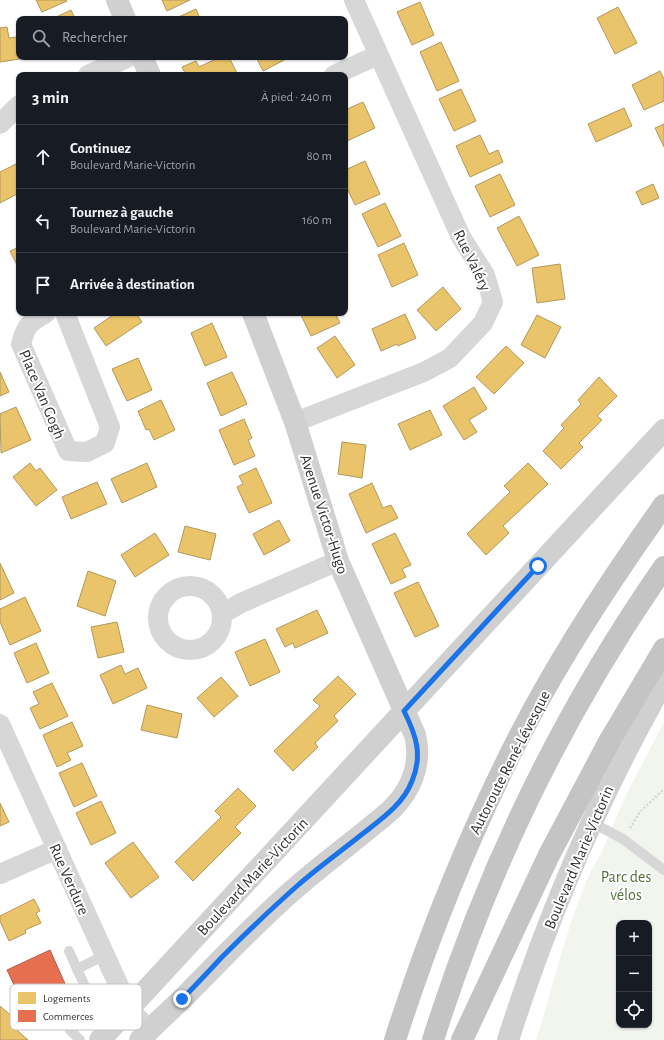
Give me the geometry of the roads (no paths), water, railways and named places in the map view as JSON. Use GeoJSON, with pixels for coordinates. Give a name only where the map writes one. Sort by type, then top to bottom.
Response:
{"type":"FeatureCollection","features":[{"type":"Feature","properties":{"kind":"highway","name":"Autoroute René-Lévesque"},"geometry":{"type":"LineString","coordinates":[[395,1040],[422,958],[478,821],[522,732],[560,663],[609,583],[664,505]]}},
{"type":"Feature","properties":{"kind":"highway"},"geometry":{"type":"LineString","coordinates":[[433,1040],[458,967],[486,893],[532,791],[596,672],[664,567]]}},
{"type":"Feature","properties":{"kind":"highway"},"geometry":{"type":"LineString","coordinates":[[462,1040],[549,855],[624,716],[664,649]]}},
{"type":"Feature","properties":{"kind":"highway"},"geometry":{"type":"LineString","coordinates":[[380,1040],[422,958]]}},
{"type":"Feature","properties":{"kind":"street"},"geometry":{"type":"LineString","coordinates":[[117,0],[124,16]]}},
{"type":"Feature","properties":{"kind":"street","name":"Rue Valéry"},"geometry":{"type":"LineString","coordinates":[[295,422],[424,372],[450,358],[483,323],[493,302],[484,275],[462,237],[354,0]]}},
{"type":"Feature","properties":{"kind":"street"},"geometry":{"type":"LineString","coordinates":[[341,72],[378,55]]}},
{"type":"Feature","properties":{"kind":"street"},"geometry":{"type":"LineString","coordinates":[[95,72],[122,60]]}},
{"type":"Feature","properties":{"kind":"street"},"geometry":{"type":"LineString","coordinates":[[143,60],[149,72]]}},
{"type":"Feature","properties":{"kind":"street"},"geometry":{"type":"LineString","coordinates":[[0,124],[12,104]]}},
{"type":"Feature","properties":{"kind":"street","name":"Place Van Gogh"},"geometry":{"type":"LineString","coordinates":[[41,316],[26,328],[21,344],[68,451],[87,452],[105,443],[110,427],[66,316]]}},
{"type":"Feature","properties":{"kind":"street","name":"Avenue Victor-Hugo"},"geometry":{"type":"LineString","coordinates":[[255,316],[295,422],[338,561],[404,711]]}},
{"type":"Feature","properties":{"kind":"street","name":"Boulevard Marie-Victorin"},"geometry":{"type":"LineString","coordinates":[[142,994],[664,430]]}},
{"type":"Feature","properties":{"kind":"street"},"geometry":{"type":"LineString","coordinates":[[222,614],[241,603],[338,561]]}},
{"type":"Feature","properties":{"kind":"street","name":"Boulevard Marie-Victorin"},"geometry":{"type":"LineString","coordinates":[[508,1040],[549,923],[591,822],[637,730],[664,681]]}},
{"type":"Feature","properties":{"kind":"street"},"geometry":{"type":"LineString","coordinates":[[144,1035],[279,903],[401,801],[413,780],[418,752],[415,735],[404,711]]}},
{"type":"Feature","properties":{"kind":"street","name":"Rue Verdure"},"geometry":{"type":"LineString","coordinates":[[0,724],[118,984]]}},
{"type":"Feature","properties":{"kind":"street"},"geometry":{"type":"LineString","coordinates":[[0,874],[57,849]]}},
{"type":"Feature","properties":{"kind":"street","name":"Boulevard Marie-Victorin"},"geometry":{"type":"LineString","coordinates":[[100,1040],[109,1030]]}},
{"type":"Feature","properties":{"kind":"lane"},"geometry":{"type":"LineString","coordinates":[[591,822],[623,840],[664,870]]}},
{"type":"Feature","properties":{"kind":"lane"},"geometry":{"type":"LineString","coordinates":[[69,950],[84,984]]}},
{"type":"Feature","properties":{"kind":"lane"},"geometry":{"type":"LineString","coordinates":[[77,969],[105,955]]}},
{"type":"Feature","properties":{"kind":"lane"},"geometry":{"type":"LineString","coordinates":[[70,1030],[80,1040]]}},
{"type":"Feature","properties":{"kind":"park label","name":"Parc des vélos"},"geometry":{"type":"Point","coordinates":[626,885]}}]}
